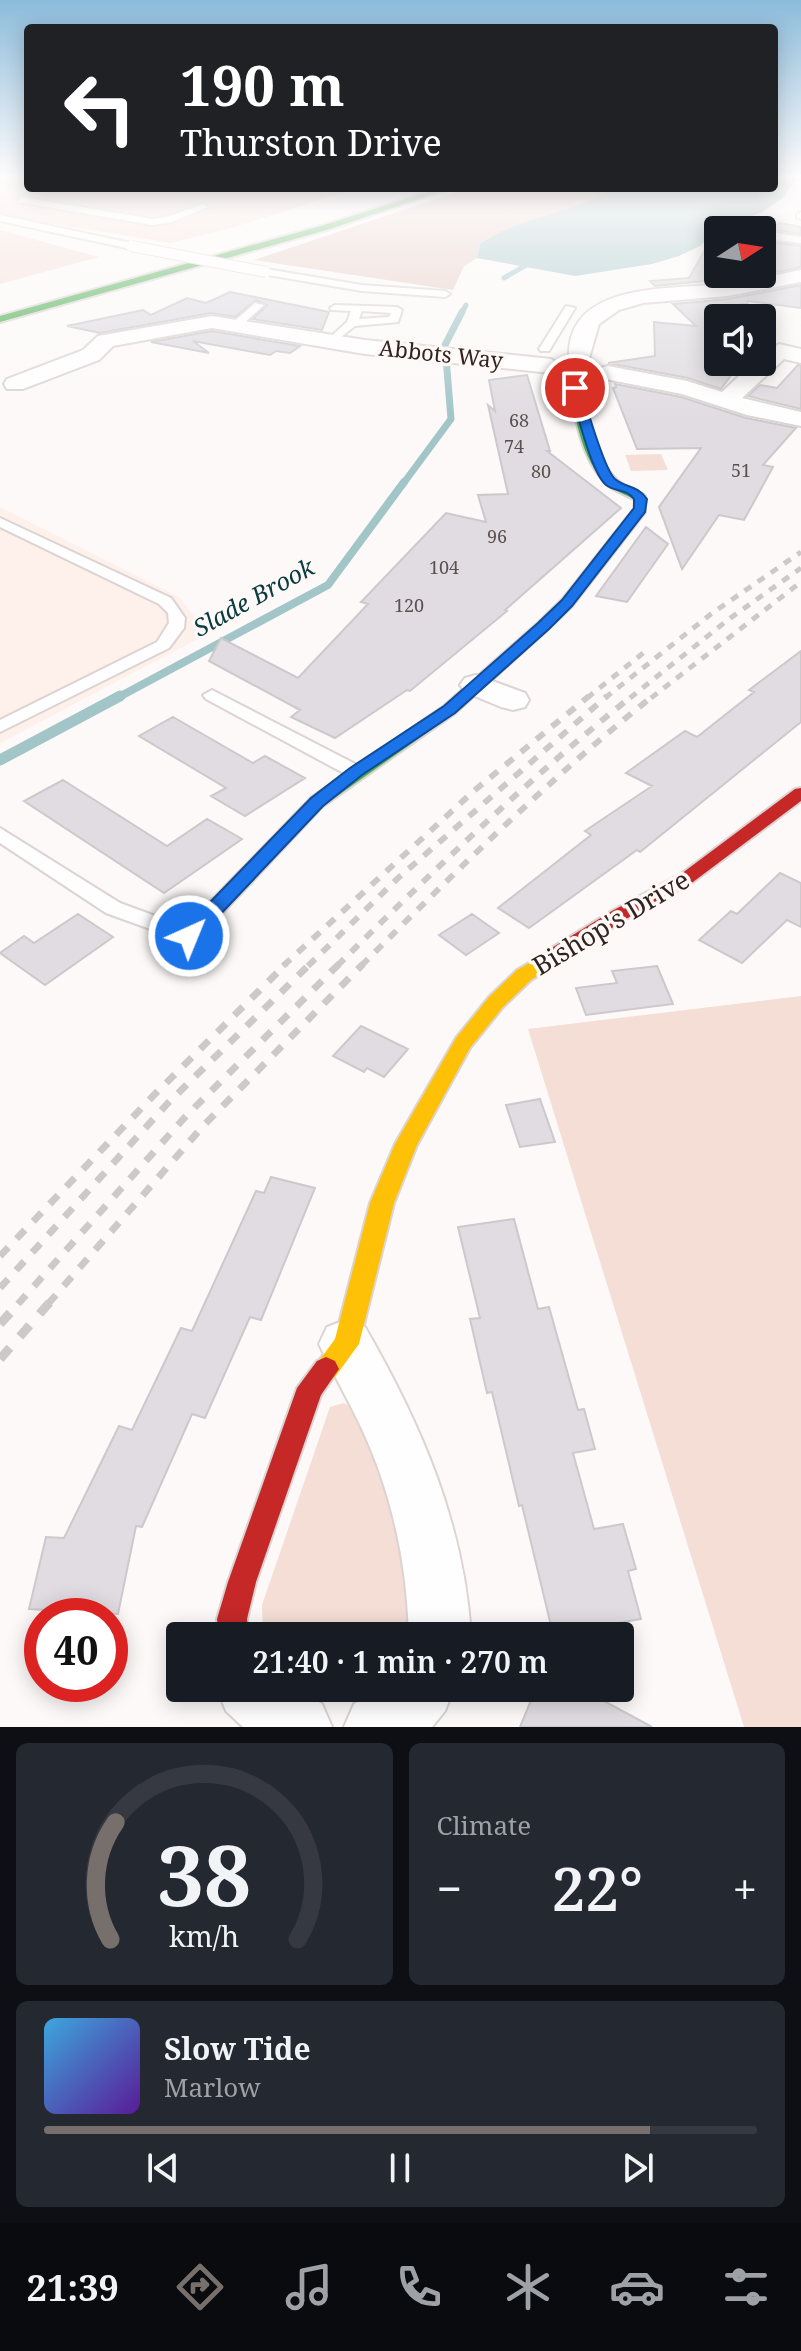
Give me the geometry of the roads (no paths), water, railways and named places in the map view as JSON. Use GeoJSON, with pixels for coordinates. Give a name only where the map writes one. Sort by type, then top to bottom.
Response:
{"type":"FeatureCollection","features":[{"type":"Feature","properties":{"kind":"main road"},"geometry":{"type":"LineString","coordinates":[[0,300],[153,259]]}},
{"type":"Feature","properties":{"kind":"main road"},"geometry":{"type":"LineString","coordinates":[[0,319],[215,259]]}},
{"type":"Feature","properties":{"kind":"main road"},"geometry":{"type":"LineString","coordinates":[[189,936],[317,802],[449,710],[567,603],[640,509],[641,499],[635,491],[611,482],[602,467],[578,399],[578,368]]}},
{"type":"Feature","properties":{"kind":"main road","name":"Bishop's Drive"},"geometry":{"type":"LineString","coordinates":[[232,1622],[242,1582],[310,1388],[346,1344],[382,1203],[406,1144],[463,1043],[496,1002],[524,975],[557,952],[687,878],[801,793]]}},
{"type":"Feature","properties":{"kind":"street"},"geometry":{"type":"LineString","coordinates":[[578,368],[579,347],[595,314],[629,300],[782,276]]}},
{"type":"Feature","properties":{"kind":"street","name":"Abbots Way"},"geometry":{"type":"LineString","coordinates":[[14,379],[91,355],[106,341],[201,323],[236,325],[331,342],[487,359],[548,357]]}},
{"type":"Feature","properties":{"kind":"street"},"geometry":{"type":"LineString","coordinates":[[726,400],[790,346]]}},
{"type":"Feature","properties":{"kind":"street"},"geometry":{"type":"LineString","coordinates":[[548,357],[556,373],[578,368],[596,378],[608,373],[675,385],[755,410],[801,419]]}},
{"type":"Feature","properties":{"kind":"street"},"geometry":{"type":"LineString","coordinates":[[476,685],[513,700]]}},
{"type":"Feature","properties":{"kind":"street"},"geometry":{"type":"LineString","coordinates":[[346,1344],[379,1401],[418,1503],[432,1551],[440,1597],[440,1622]]}},
{"type":"Feature","properties":{"kind":"street"},"geometry":{"type":"LineString","coordinates":[[264,1702],[299,1727]]}},
{"type":"Feature","properties":{"kind":"street"},"geometry":{"type":"LineString","coordinates":[[377,1727],[400,1715],[411,1702]]}},
{"type":"Feature","properties":{"kind":"lane"},"geometry":{"type":"LineString","coordinates":[[196,259],[362,288],[445,294]]}},
{"type":"Feature","properties":{"kind":"lane"},"geometry":{"type":"LineString","coordinates":[[236,325],[259,305]]}},
{"type":"Feature","properties":{"kind":"lane","name":"Abbots Way"},"geometry":{"type":"LineString","coordinates":[[331,342],[352,323],[358,308],[335,308]]}},
{"type":"Feature","properties":{"kind":"lane"},"geometry":{"type":"LineString","coordinates":[[352,323],[394,320],[397,310],[358,308]]}},
{"type":"Feature","properties":{"kind":"lane"},"geometry":{"type":"LineString","coordinates":[[548,357],[557,329],[570,308]]}},
{"type":"Feature","properties":{"kind":"lane"},"geometry":{"type":"LineString","coordinates":[[557,329],[585,332]]}},
{"type":"Feature","properties":{"kind":"lane"},"geometry":{"type":"LineString","coordinates":[[0,522],[165,601],[175,609],[180,620],[177,631],[163,645],[0,727]]}},
{"type":"Feature","properties":{"kind":"lane"},"geometry":{"type":"LineString","coordinates":[[212,695],[356,772]]}},
{"type":"Feature","properties":{"kind":"lane"},"geometry":{"type":"LineString","coordinates":[[0,834],[113,908],[189,936]]}},
{"type":"Feature","properties":{"kind":"water"},"geometry":{"type":"Polygon","coordinates":[[[480,259],[670,259],[575,276],[480,259]]]}},
{"type":"Feature","properties":{"kind":"waterway","name":"Slade Brook"},"geometry":{"type":"LineString","coordinates":[[504,278],[533,261]]}},
{"type":"Feature","properties":{"kind":"waterway","name":"Slade Brook"},"geometry":{"type":"LineString","coordinates":[[461,314],[466,305]]}},
{"type":"Feature","properties":{"kind":"waterway","name":"Slade Brook"},"geometry":{"type":"LineString","coordinates":[[403,484],[451,419],[445,345],[462,312]]}},
{"type":"Feature","properties":{"kind":"waterway","name":"Slade Brook"},"geometry":{"type":"LineString","coordinates":[[117,698],[328,585],[404,482]]}},
{"type":"Feature","properties":{"kind":"waterway","name":"Slade Brook"},"geometry":{"type":"LineString","coordinates":[[0,760],[120,696]]}},
{"type":"Feature","properties":{"kind":"railway"},"geometry":{"type":"LineString","coordinates":[[605,698],[711,614],[801,552]]}},
{"type":"Feature","properties":{"kind":"railway"},"geometry":{"type":"LineString","coordinates":[[630,698],[729,619],[801,568]]}},
{"type":"Feature","properties":{"kind":"railway"},"geometry":{"type":"LineString","coordinates":[[651,698],[801,582]]}},
{"type":"Feature","properties":{"kind":"railway"},"geometry":{"type":"LineString","coordinates":[[587,698],[647,650]]}},
{"type":"Feature","properties":{"kind":"railway"},"geometry":{"type":"LineString","coordinates":[[283,966],[475,790],[589,696]]}},
{"type":"Feature","properties":{"kind":"railway"},"geometry":{"type":"LineString","coordinates":[[308,966],[397,879],[607,696]]}},
{"type":"Feature","properties":{"kind":"railway"},"geometry":{"type":"LineString","coordinates":[[337,966],[518,793],[632,696]]}},
{"type":"Feature","properties":{"kind":"railway"},"geometry":{"type":"LineString","coordinates":[[362,965],[540,793],[653,696]]}},
{"type":"Feature","properties":{"kind":"railway"},"geometry":{"type":"LineString","coordinates":[[0,1256],[153,1096],[286,964]]}},
{"type":"Feature","properties":{"kind":"railway"},"geometry":{"type":"LineString","coordinates":[[0,1288],[167,1104],[310,964]]}},
{"type":"Feature","properties":{"kind":"railway"},"geometry":{"type":"LineString","coordinates":[[18,1304],[186,1116],[339,964]]}},
{"type":"Feature","properties":{"kind":"railway"},"geometry":{"type":"LineString","coordinates":[[48,1304],[204,1125],[362,965]]}},
{"type":"Feature","properties":{"kind":"railway"},"geometry":{"type":"LineString","coordinates":[[0,1324],[20,1302]]}},
{"type":"Feature","properties":{"kind":"railway"},"geometry":{"type":"LineString","coordinates":[[0,1359],[50,1302]]}}]}
